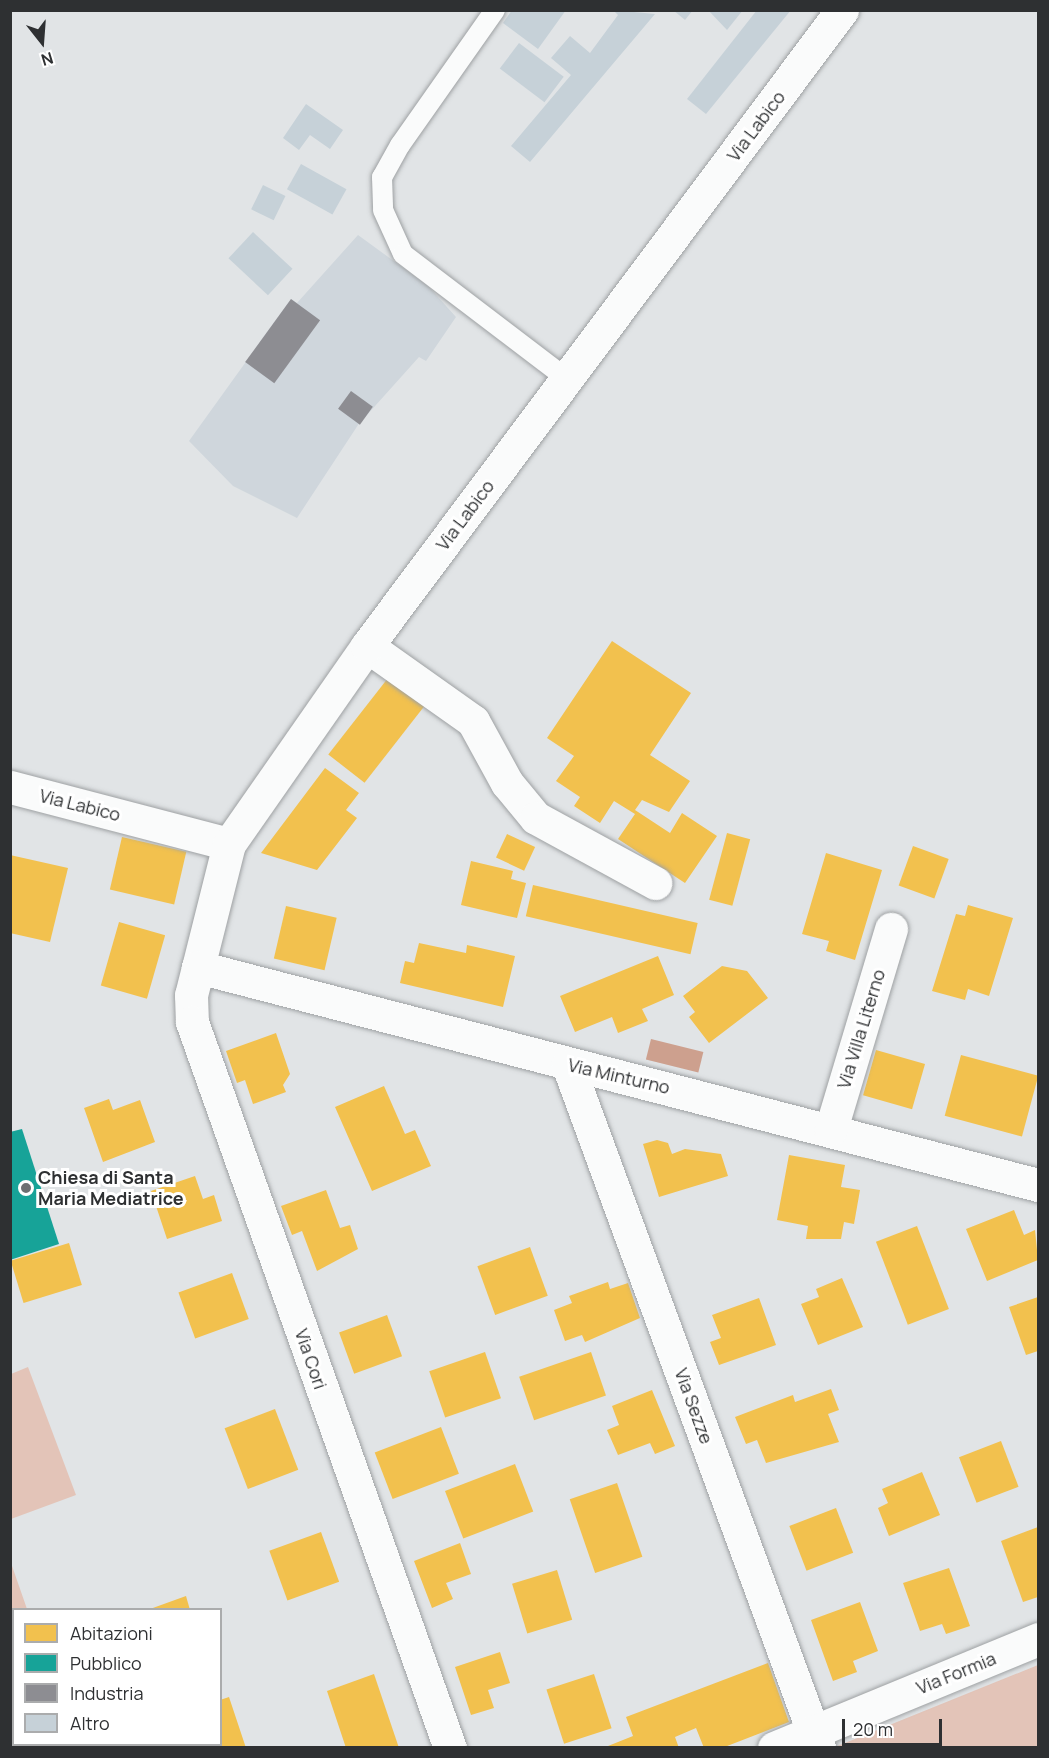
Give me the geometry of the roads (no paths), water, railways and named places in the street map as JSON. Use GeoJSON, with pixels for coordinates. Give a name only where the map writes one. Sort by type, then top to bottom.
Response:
{"type":"FeatureCollection","features":[{"type":"Feature","properties":{"kind":"street","name":"Via Labico"},"geometry":{"type":"LineString","coordinates":[[10,787],[229,844],[367,646],[842,10]]}},
{"type":"Feature","properties":{"kind":"street"},"geometry":{"type":"LineString","coordinates":[[367,646],[473,721],[511,790],[536,818],[655,883]]}},
{"type":"Feature","properties":{"kind":"street","name":"Via Cori"},"geometry":{"type":"LineString","coordinates":[[229,844],[190,1001],[192,1022],[450,1748]]}},
{"type":"Feature","properties":{"kind":"street","name":"Via Villa Literno"},"geometry":{"type":"LineString","coordinates":[[831,1130],[891,929]]}},
{"type":"Feature","properties":{"kind":"street","name":"Via Minturno"},"geometry":{"type":"LineString","coordinates":[[198,967],[568,1065],[831,1130],[1038,1185]]}},
{"type":"Feature","properties":{"kind":"street","name":"Via Sezze"},"geometry":{"type":"LineString","coordinates":[[568,1065],[817,1739]]}},
{"type":"Feature","properties":{"kind":"street","name":"Via Formia"},"geometry":{"type":"LineString","coordinates":[[774,1748],[817,1739],[1038,1639]]}},
{"type":"Feature","properties":{"kind":"lane"},"geometry":{"type":"LineString","coordinates":[[495,10],[400,145],[382,177],[382,210],[403,254],[567,379]]}},
{"type":"Feature","properties":{"kind":"place","name":"Chiesa di Santa Maria Mediatrice"},"geometry":{"type":"Point","coordinates":[26,1188]}}]}
